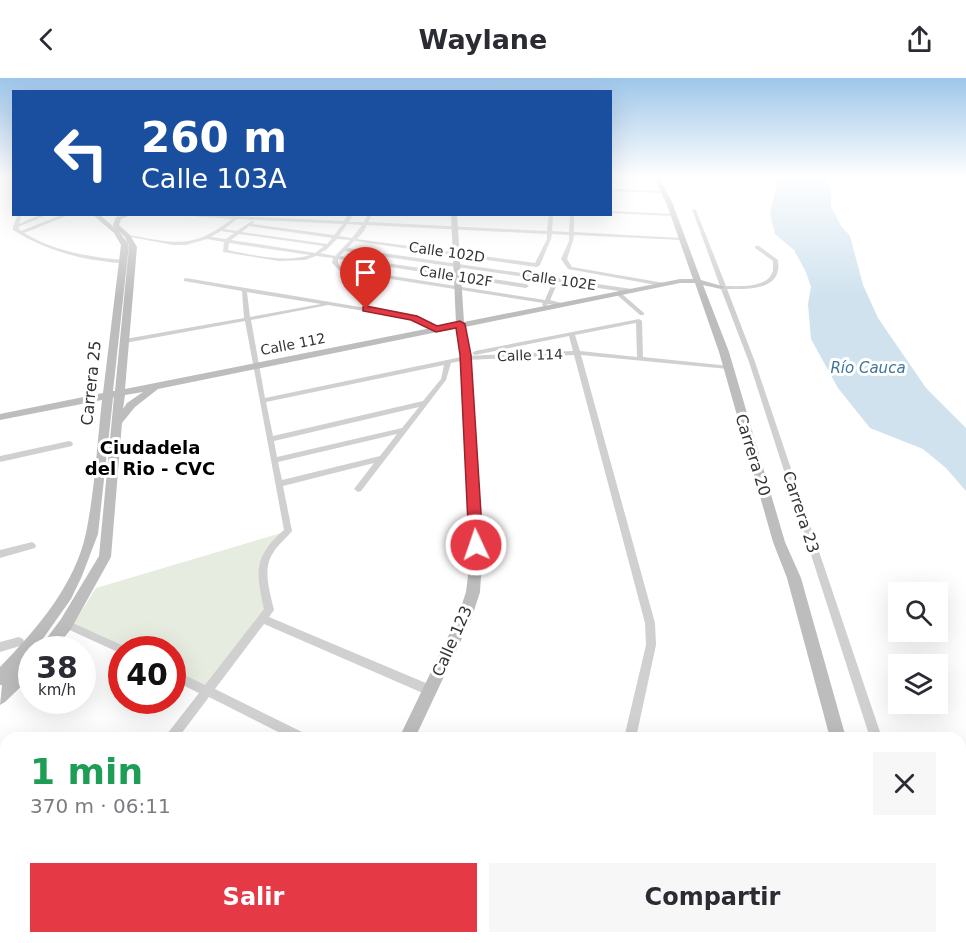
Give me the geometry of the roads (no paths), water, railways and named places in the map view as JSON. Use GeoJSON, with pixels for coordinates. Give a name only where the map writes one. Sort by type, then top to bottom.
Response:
{"type":"FeatureCollection","features":[{"type":"Feature","properties":{"kind":"street"},"geometry":{"type":"LineString","coordinates":[[15,227],[19,217]]}},
{"type":"Feature","properties":{"kind":"street"},"geometry":{"type":"LineString","coordinates":[[15,227],[39,217]]}},
{"type":"Feature","properties":{"kind":"street"},"geometry":{"type":"LineString","coordinates":[[20,233],[60,217]]}},
{"type":"Feature","properties":{"kind":"street","name":"Carrera 25"},"geometry":{"type":"LineString","coordinates":[[0,678],[54,618],[84,560],[96,509],[125,245],[123,239],[99,217]]}},
{"type":"Feature","properties":{"kind":"street","name":"Carrera 25"},"geometry":{"type":"LineString","coordinates":[[56,636],[66,624],[105,557],[134,247],[128,236],[116,225],[120,217]]}},
{"type":"Feature","properties":{"kind":"street"},"geometry":{"type":"LineString","coordinates":[[128,236],[185,245],[208,238],[236,217]]}},
{"type":"Feature","properties":{"kind":"street"},"geometry":{"type":"LineString","coordinates":[[257,217],[227,242],[226,251],[297,261],[315,255],[327,245],[336,237],[348,217]]}},
{"type":"Feature","properties":{"kind":"street"},"geometry":{"type":"LineString","coordinates":[[262,217],[681,239]]}},
{"type":"Feature","properties":{"kind":"street"},"geometry":{"type":"LineString","coordinates":[[368,217],[354,239],[336,258],[337,267],[521,298],[545,305],[556,280]]}},
{"type":"Feature","properties":{"kind":"street"},"geometry":{"type":"LineString","coordinates":[[454,217],[460,324]]}},
{"type":"Feature","properties":{"kind":"street"},"geometry":{"type":"LineString","coordinates":[[549,233],[551,217]]}},
{"type":"Feature","properties":{"kind":"street"},"geometry":{"type":"LineString","coordinates":[[572,217],[571,234],[564,259],[573,270],[662,284]]}},
{"type":"Feature","properties":{"kind":"street","name":"Carrera 20"},"geometry":{"type":"LineString","coordinates":[[674,217],[728,367],[779,542],[794,578],[836,732]]}},
{"type":"Feature","properties":{"kind":"street","name":"Carrera 23"},"geometry":{"type":"LineString","coordinates":[[697,217],[721,287],[752,362],[874,732]]}},
{"type":"Feature","properties":{"kind":"street","name":"Calle 102D"},"geometry":{"type":"LineString","coordinates":[[249,225],[537,265],[546,248],[549,233]]}},
{"type":"Feature","properties":{"kind":"street"},"geometry":{"type":"LineString","coordinates":[[15,227],[20,233],[60,251],[123,262]]}},
{"type":"Feature","properties":{"kind":"street"},"geometry":{"type":"LineString","coordinates":[[221,230],[327,245]]}},
{"type":"Feature","properties":{"kind":"street","name":"Calle 102F"},"geometry":{"type":"LineString","coordinates":[[208,238],[526,286]]}},
{"type":"Feature","properties":{"kind":"street"},"geometry":{"type":"LineString","coordinates":[[721,287],[763,285],[775,276],[776,260],[757,248]]}},
{"type":"Feature","properties":{"kind":"street","name":"Calle 102E"},"geometry":{"type":"LineString","coordinates":[[344,249],[632,291]]}},
{"type":"Feature","properties":{"kind":"street"},"geometry":{"type":"LineString","coordinates":[[521,298],[531,276]]}},
{"type":"Feature","properties":{"kind":"street"},"geometry":{"type":"LineString","coordinates":[[186,280],[414,318],[436,329]]}},
{"type":"Feature","properties":{"kind":"street","name":"Calle 112"},"geometry":{"type":"LineString","coordinates":[[0,417],[545,305],[619,294],[662,284],[697,281],[721,287]]}},
{"type":"Feature","properties":{"kind":"street"},"geometry":{"type":"LineString","coordinates":[[176,732],[269,610],[261,572],[264,557],[272,544],[288,531],[244,289]]}},
{"type":"Feature","properties":{"kind":"street"},"geometry":{"type":"LineString","coordinates":[[619,294],[642,314]]}},
{"type":"Feature","properties":{"kind":"street"},"geometry":{"type":"LineString","coordinates":[[125,341],[332,304]]}},
{"type":"Feature","properties":{"kind":"street"},"geometry":{"type":"LineString","coordinates":[[639,321],[640,359]]}},
{"type":"Feature","properties":{"kind":"street","name":"Calle 114"},"geometry":{"type":"LineString","coordinates":[[263,400],[639,321]]}},
{"type":"Feature","properties":{"kind":"street","name":"Calle 123"},"geometry":{"type":"LineString","coordinates":[[410,732],[465,617],[473,592],[475,571],[466,356],[460,324]]}},
{"type":"Feature","properties":{"kind":"street"},"geometry":{"type":"LineString","coordinates":[[572,335],[650,623],[651,645],[631,732]]}},
{"type":"Feature","properties":{"kind":"street","name":"Calle 114"},"geometry":{"type":"LineString","coordinates":[[466,356],[576,353],[728,367]]}},
{"type":"Feature","properties":{"kind":"street"},"geometry":{"type":"LineString","coordinates":[[358,489],[444,380],[448,361]]}},
{"type":"Feature","properties":{"kind":"street"},"geometry":{"type":"LineString","coordinates":[[122,375],[136,381],[162,384]]}},
{"type":"Feature","properties":{"kind":"street"},"geometry":{"type":"LineString","coordinates":[[119,423],[131,405],[162,384]]}},
{"type":"Feature","properties":{"kind":"street"},"geometry":{"type":"LineString","coordinates":[[270,439],[425,403]]}},
{"type":"Feature","properties":{"kind":"street"},"geometry":{"type":"LineString","coordinates":[[274,460],[404,430]]}},
{"type":"Feature","properties":{"kind":"street"},"geometry":{"type":"LineString","coordinates":[[0,459],[69,444]]}},
{"type":"Feature","properties":{"kind":"street"},"geometry":{"type":"LineString","coordinates":[[279,484],[382,458]]}},
{"type":"Feature","properties":{"kind":"street"},"geometry":{"type":"LineString","coordinates":[[0,554],[32,546]]}},
{"type":"Feature","properties":{"kind":"street"},"geometry":{"type":"LineString","coordinates":[[262,619],[429,690]]}},
{"type":"Feature","properties":{"kind":"street"},"geometry":{"type":"LineString","coordinates":[[66,624],[108,644]]}},
{"type":"Feature","properties":{"kind":"street"},"geometry":{"type":"LineString","coordinates":[[0,647],[18,642]]}},
{"type":"Feature","properties":{"kind":"street"},"geometry":{"type":"LineString","coordinates":[[0,697],[18,678]]}},
{"type":"Feature","properties":{"kind":"street"},"geometry":{"type":"LineString","coordinates":[[186,681],[290,732]]}},
{"type":"Feature","properties":{"kind":"water","name":"Río Cauca"},"geometry":{"type":"Polygon","coordinates":[[[771,217],[837,217],[850,236],[863,285],[878,318],[926,388],[966,428],[966,491],[946,468],[923,449],[870,428],[838,388],[811,339],[808,304],[811,287],[806,272],[794,250],[775,234],[771,217]]]}},
{"type":"Feature","properties":{"kind":"district","name":"Ciudadela del Rio - CVC"},"geometry":{"type":"Point","coordinates":[150,457]}}]}
